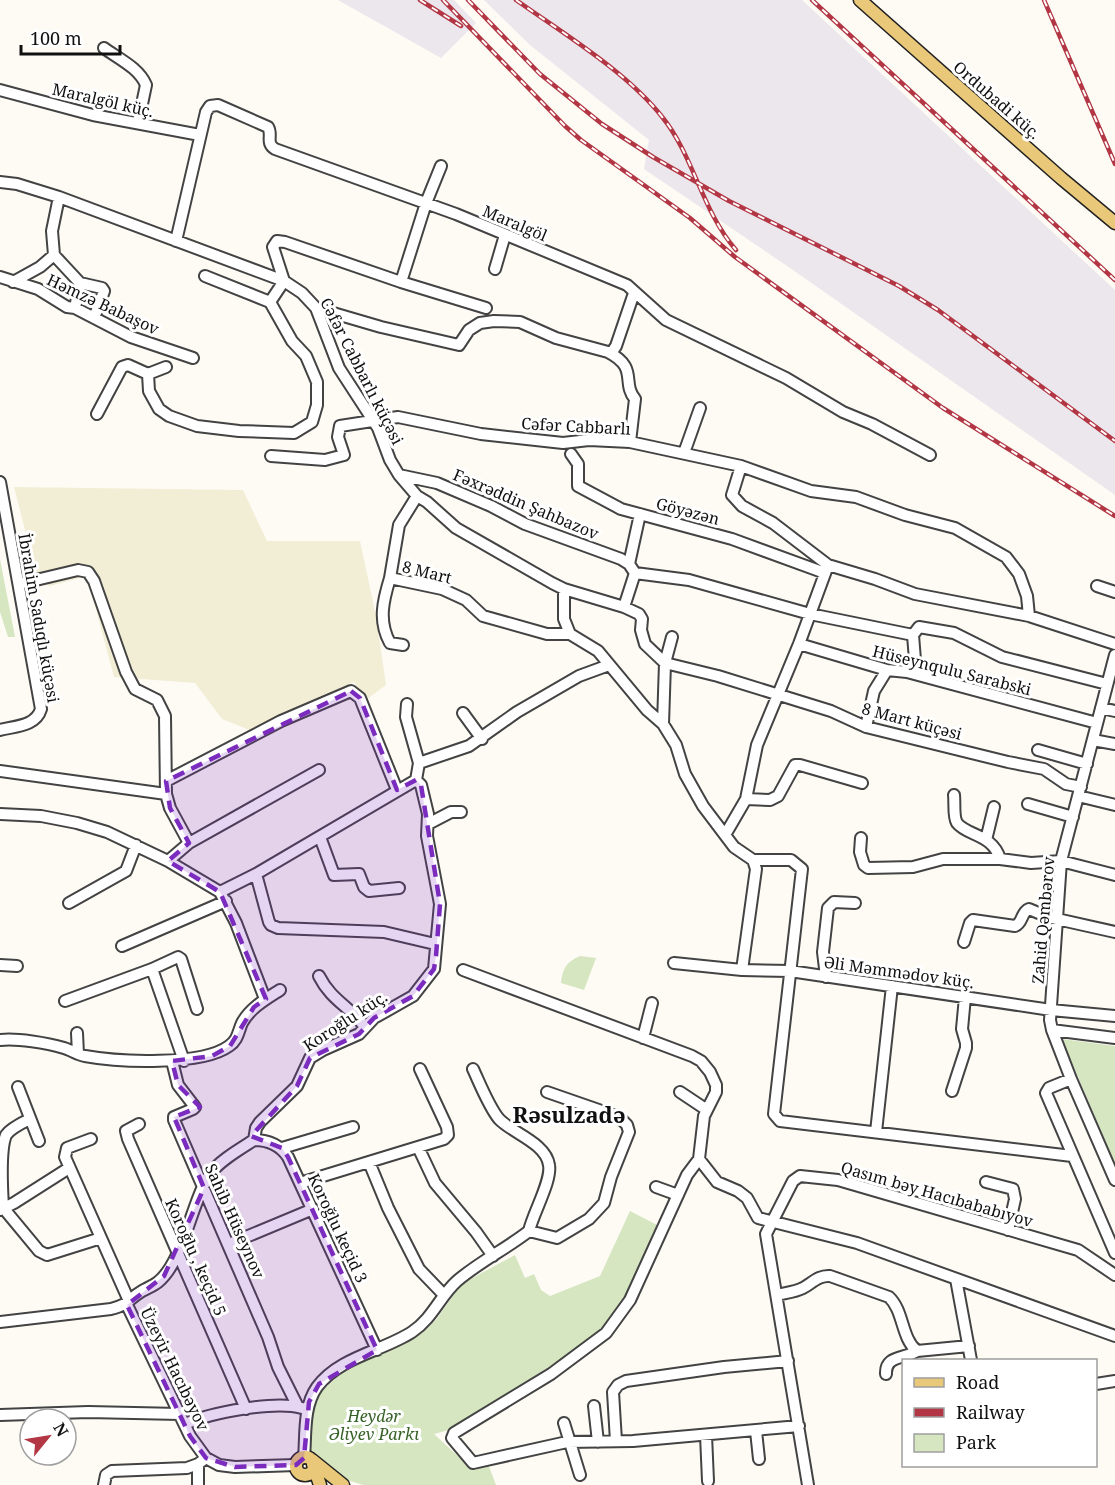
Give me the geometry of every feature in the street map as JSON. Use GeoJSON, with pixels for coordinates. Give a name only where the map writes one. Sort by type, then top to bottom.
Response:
{"type":"FeatureCollection","features":[{"type":"Feature","properties":{"kind":"main road","name":"Ordubadi küç."},"geometry":{"type":"LineString","coordinates":[[860,0],[1115,223]]}},
{"type":"Feature","properties":{"kind":"main road"},"geometry":{"type":"LineString","coordinates":[[306,1464],[311,1485]]}},
{"type":"Feature","properties":{"kind":"main road"},"geometry":{"type":"LineString","coordinates":[[306,1464],[320,1485]]}},
{"type":"Feature","properties":{"kind":"main road"},"geometry":{"type":"LineString","coordinates":[[306,1464],[342,1485]]}},
{"type":"Feature","properties":{"kind":"street"},"geometry":{"type":"LineString","coordinates":[[104,48],[138,71],[144,80],[146,85],[138,123]]}},
{"type":"Feature","properties":{"kind":"street","name":"Maralgöl küç."},"geometry":{"type":"LineString","coordinates":[[0,90],[93,115],[200,135]]}},
{"type":"Feature","properties":{"kind":"street","name":"Maralgöl"},"geometry":{"type":"LineString","coordinates":[[176,241],[206,112],[210,106],[218,105],[268,127],[270,131],[268,141],[275,149],[426,203],[627,285],[633,293],[666,320],[786,378],[843,412],[872,424],[930,455]]}},
{"type":"Feature","properties":{"kind":"street"},"geometry":{"type":"LineString","coordinates":[[401,282],[426,203],[441,166]]}},
{"type":"Feature","properties":{"kind":"street","name":"Cəfər Cabbarlı küçəsi"},"geometry":{"type":"LineString","coordinates":[[0,182],[17,184],[59,197],[284,281],[302,293],[316,308],[339,368],[373,421],[390,460],[399,474],[422,499],[456,528],[564,589]]}},
{"type":"Feature","properties":{"kind":"street"},"geometry":{"type":"LineString","coordinates":[[59,197],[52,231],[54,255],[80,283],[102,288],[104,291],[94,318]]}},
{"type":"Feature","properties":{"kind":"street"},"geometry":{"type":"LineString","coordinates":[[495,269],[505,235]]}},
{"type":"Feature","properties":{"kind":"street"},"geometry":{"type":"LineString","coordinates":[[270,302],[284,281],[273,247],[277,241],[486,308]]}},
{"type":"Feature","properties":{"kind":"street"},"geometry":{"type":"LineString","coordinates":[[13,282],[40,267],[54,255]]}},
{"type":"Feature","properties":{"kind":"street"},"geometry":{"type":"LineString","coordinates":[[148,374],[149,391],[159,409],[169,416],[196,426],[294,433],[312,422],[316,405],[317,382],[306,356],[292,341],[270,302],[205,276]]}},
{"type":"Feature","properties":{"kind":"street","name":"Həmzə Babaşov"},"geometry":{"type":"LineString","coordinates":[[0,278],[38,289],[66,307],[75,308],[131,337],[192,358]]}},
{"type":"Feature","properties":{"kind":"street"},"geometry":{"type":"LineString","coordinates":[[75,308],[80,283]]}},
{"type":"Feature","properties":{"kind":"street"},"geometry":{"type":"LineString","coordinates":[[608,352],[612,352],[615,346],[633,293]]}},
{"type":"Feature","properties":{"kind":"street"},"geometry":{"type":"LineString","coordinates":[[316,308],[381,327],[459,345],[469,330],[480,323],[520,322],[556,338],[608,352],[620,358],[629,372],[631,394],[635,399],[630,442]]}},
{"type":"Feature","properties":{"kind":"street"},"geometry":{"type":"LineString","coordinates":[[97,414],[122,367],[128,365],[148,374],[166,367]]}},
{"type":"Feature","properties":{"kind":"street"},"geometry":{"type":"LineString","coordinates":[[684,453],[700,408]]}},
{"type":"Feature","properties":{"kind":"street","name":"Cəfər Cabbarlı"},"geometry":{"type":"LineString","coordinates":[[271,456],[325,460],[344,455],[338,437],[340,426],[398,417],[481,434],[563,442],[589,440],[630,442],[684,453],[741,466],[811,491],[856,497],[905,515],[955,528],[1006,556],[1019,574],[1027,596],[1029,616]]}},
{"type":"Feature","properties":{"kind":"street","name":"Göyəzən"},"geometry":{"type":"LineString","coordinates":[[571,454],[578,464],[578,486],[621,509],[732,539],[826,569]]}},
{"type":"Feature","properties":{"kind":"street"},"geometry":{"type":"LineString","coordinates":[[741,466],[732,495],[742,506],[773,523],[826,569],[915,594],[1029,616],[1115,644]]}},
{"type":"Feature","properties":{"kind":"street","name":"Fəxrəddin Şahbazov"},"geometry":{"type":"LineString","coordinates":[[399,474],[437,483],[525,524],[621,559],[632,569]]}},
{"type":"Feature","properties":{"kind":"street","name":"İbrahim Sadıqlı küçəsi"},"geometry":{"type":"LineString","coordinates":[[0,483],[41,709],[39,717],[32,723],[0,730]]}},
{"type":"Feature","properties":{"kind":"street","name":"8 Mart"},"geometry":{"type":"LineString","coordinates":[[437,483],[399,525],[390,578],[442,590],[466,600],[483,616],[547,634],[570,634]]}},
{"type":"Feature","properties":{"kind":"street"},"geometry":{"type":"LineString","coordinates":[[624,607],[640,514]]}},
{"type":"Feature","properties":{"kind":"street"},"geometry":{"type":"LineString","coordinates":[[632,569],[689,580],[810,614],[913,635]]}},
{"type":"Feature","properties":{"kind":"street"},"geometry":{"type":"LineString","coordinates":[[725,835],[746,798],[757,745],[799,644],[826,569]]}},
{"type":"Feature","properties":{"kind":"street"},"geometry":{"type":"LineString","coordinates":[[19,584],[78,570],[88,572],[94,581],[126,672],[135,689],[157,700],[165,716],[166,794],[170,808],[189,843]]}},
{"type":"Feature","properties":{"kind":"street"},"geometry":{"type":"LineString","coordinates":[[390,578],[383,600],[383,630],[390,643],[403,645]]}},
{"type":"Feature","properties":{"kind":"street"},"geometry":{"type":"LineString","coordinates":[[1097,586],[1115,592]]}},
{"type":"Feature","properties":{"kind":"street"},"geometry":{"type":"LineString","coordinates":[[665,663],[645,644],[641,630],[642,619],[639,614],[624,607],[564,589],[564,619],[570,634],[598,651],[647,710],[663,724],[676,745],[685,774],[702,806],[734,847],[753,860],[791,860],[802,869],[774,1114],[780,1121],[1072,1156]]}},
{"type":"Feature","properties":{"kind":"street"},"geometry":{"type":"LineString","coordinates":[[907,672],[915,660],[913,635],[919,627],[954,633],[1002,657],[1107,684]]}},
{"type":"Feature","properties":{"kind":"street"},"geometry":{"type":"LineString","coordinates":[[663,724],[665,663],[672,637]]}},
{"type":"Feature","properties":{"kind":"street","name":"Hüseynqulu Sarabski"},"geometry":{"type":"LineString","coordinates":[[799,644],[887,670],[907,672],[1097,723]]}},
{"type":"Feature","properties":{"kind":"street","name":"Zahid Qəmbərov"},"geometry":{"type":"LineString","coordinates":[[1115,655],[1061,861],[1051,1010],[1052,1030],[1115,1180]]}},
{"type":"Feature","properties":{"kind":"street","name":"8 Mart küçəsi"},"geometry":{"type":"LineString","coordinates":[[665,663],[831,711],[866,727],[1044,769],[1080,792],[1115,805]]}},
{"type":"Feature","properties":{"kind":"street"},"geometry":{"type":"LineString","coordinates":[[419,763],[469,746],[482,739],[517,712],[579,676],[609,665]]}},
{"type":"Feature","properties":{"kind":"street"},"geometry":{"type":"LineString","coordinates":[[866,727],[874,692],[887,670]]}},
{"type":"Feature","properties":{"kind":"street"},"geometry":{"type":"LineString","coordinates":[[166,781],[281,721],[351,691],[360,698],[397,790]]}},
{"type":"Feature","properties":{"kind":"street"},"geometry":{"type":"LineString","coordinates":[[122,946],[223,897],[256,874],[416,780],[419,763],[406,717],[407,704]]}},
{"type":"Feature","properties":{"kind":"street"},"geometry":{"type":"LineString","coordinates":[[1101,708],[1115,711]]}},
{"type":"Feature","properties":{"kind":"street"},"geometry":{"type":"LineString","coordinates":[[463,713],[482,739]]}},
{"type":"Feature","properties":{"kind":"street"},"geometry":{"type":"LineString","coordinates":[[1093,740],[1115,744]]}},
{"type":"Feature","properties":{"kind":"street"},"geometry":{"type":"LineString","coordinates":[[1038,750],[1087,764]]}},
{"type":"Feature","properties":{"kind":"street"},"geometry":{"type":"LineString","coordinates":[[746,798],[770,801],[778,796],[795,765],[862,783]]}},
{"type":"Feature","properties":{"kind":"street"},"geometry":{"type":"LineString","coordinates":[[168,861],[189,843],[320,770]]}},
{"type":"Feature","properties":{"kind":"street"},"geometry":{"type":"LineString","coordinates":[[0,771],[166,794]]}},
{"type":"Feature","properties":{"kind":"street","name":"Koroğlu küç."},"geometry":{"type":"LineString","coordinates":[[0,1322],[111,1309],[128,1303],[140,1292],[158,1282],[177,1254],[210,1174],[220,1163],[254,1140],[255,1128],[297,1086],[310,1058],[359,1034],[374,1018],[413,996],[424,983],[434,969],[440,904],[427,836],[428,814],[421,785],[416,780]]}},
{"type":"Feature","properties":{"kind":"street"},"geometry":{"type":"LineString","coordinates":[[954,795],[958,825],[986,840],[1000,859]]}},
{"type":"Feature","properties":{"kind":"street"},"geometry":{"type":"LineString","coordinates":[[1028,804],[1073,816]]}},
{"type":"Feature","properties":{"kind":"street"},"geometry":{"type":"LineString","coordinates":[[986,840],[994,807]]}},
{"type":"Feature","properties":{"kind":"street"},"geometry":{"type":"LineString","coordinates":[[428,824],[451,812],[461,812]]}},
{"type":"Feature","properties":{"kind":"street"},"geometry":{"type":"LineString","coordinates":[[0,814],[41,816],[107,832],[168,861],[223,897],[265,999]]}},
{"type":"Feature","properties":{"kind":"street"},"geometry":{"type":"LineString","coordinates":[[320,837],[334,875],[359,874],[364,887],[369,891],[399,888]]}},
{"type":"Feature","properties":{"kind":"street"},"geometry":{"type":"LineString","coordinates":[[861,838],[860,852],[864,865],[868,868],[913,867],[943,859],[1000,859],[1031,862],[1061,861],[1115,875]]}},
{"type":"Feature","properties":{"kind":"street"},"geometry":{"type":"LineString","coordinates":[[69,903],[126,871],[136,845]]}},
{"type":"Feature","properties":{"kind":"street"},"geometry":{"type":"LineString","coordinates":[[742,970],[756,869],[753,860]]}},
{"type":"Feature","properties":{"kind":"street"},"geometry":{"type":"LineString","coordinates":[[256,874],[269,922],[278,928],[384,932],[435,944]]}},
{"type":"Feature","properties":{"kind":"street"},"geometry":{"type":"LineString","coordinates":[[826,977],[823,952],[828,908],[834,902],[855,903]]}},
{"type":"Feature","properties":{"kind":"street"},"geometry":{"type":"LineString","coordinates":[[964,942],[973,920],[1015,926],[1020,923],[1024,912],[1029,909],[1048,917],[1115,932]]}},
{"type":"Feature","properties":{"kind":"street"},"geometry":{"type":"LineString","coordinates":[[65,1001],[179,958],[197,1009]]}},
{"type":"Feature","properties":{"kind":"street","name":"Əli Məmmədov küç."},"geometry":{"type":"LineString","coordinates":[[674,963],[742,970],[790,971],[1051,1010],[1115,1016]]}},
{"type":"Feature","properties":{"kind":"street"},"geometry":{"type":"LineString","coordinates":[[0,965],[17,966]]}},
{"type":"Feature","properties":{"kind":"street"},"geometry":{"type":"LineString","coordinates":[[152,969],[178,1061]]}},
{"type":"Feature","properties":{"kind":"street"},"geometry":{"type":"LineString","coordinates":[[463,970],[701,1061],[710,1072],[716,1085],[716,1092],[707,1110],[702,1128],[699,1159],[690,1169],[630,1300],[606,1333],[551,1374],[468,1426],[454,1432],[452,1438],[472,1463],[572,1442],[706,1435],[799,1426]]}},
{"type":"Feature","properties":{"kind":"street"},"geometry":{"type":"LineString","coordinates":[[319,976],[329,993],[365,1027]]}},
{"type":"Feature","properties":{"kind":"street"},"geometry":{"type":"LineString","coordinates":[[876,1132],[892,986]]}},
{"type":"Feature","properties":{"kind":"street"},"geometry":{"type":"LineString","coordinates":[[0,1040],[10,1039],[62,1047],[78,1054],[113,1059],[178,1061],[212,1056],[230,1046],[239,1036],[242,1023],[254,1007],[280,990]]}},
{"type":"Feature","properties":{"kind":"street"},"geometry":{"type":"LineString","coordinates":[[952,1091],[966,1048],[962,1029],[965,997]]}},
{"type":"Feature","properties":{"kind":"street"},"geometry":{"type":"LineString","coordinates":[[643,1038],[652,1003]]}},
{"type":"Feature","properties":{"kind":"street"},"geometry":{"type":"LineString","coordinates":[[1052,1030],[1115,1038]]}},
{"type":"Feature","properties":{"kind":"street"},"geometry":{"type":"LineString","coordinates":[[77,1033],[78,1054]]}},
{"type":"Feature","properties":{"kind":"street","name":"Sahib Hüseynov"},"geometry":{"type":"LineString","coordinates":[[178,1061],[178,1085],[195,1107],[174,1117],[174,1120],[229,1244],[268,1337],[278,1367],[303,1409]]}},
{"type":"Feature","properties":{"kind":"street"},"geometry":{"type":"LineString","coordinates":[[300,1183],[444,1139],[448,1135],[447,1127],[420,1069]]}},
{"type":"Feature","properties":{"kind":"street"},"geometry":{"type":"LineString","coordinates":[[104,1485],[106,1475],[112,1471],[187,1468],[202,1461],[235,1467],[306,1464],[303,1409],[319,1384],[338,1368],[412,1332],[434,1312],[444,1294],[457,1281],[530,1231],[532,1218],[548,1177],[549,1164],[544,1154],[530,1140],[499,1119],[473,1069]]}},
{"type":"Feature","properties":{"kind":"street"},"geometry":{"type":"LineString","coordinates":[[1071,1079],[1049,1088],[1046,1094],[1115,1253]]}},
{"type":"Feature","properties":{"kind":"street"},"geometry":{"type":"LineString","coordinates":[[18,1087],[39,1141]]}},
{"type":"Feature","properties":{"kind":"street"},"geometry":{"type":"LineString","coordinates":[[530,1231],[557,1238],[589,1219],[604,1203],[611,1177],[629,1132],[627,1125],[620,1117],[547,1092]]}},
{"type":"Feature","properties":{"kind":"street"},"geometry":{"type":"LineString","coordinates":[[680,1092],[707,1110]]}},
{"type":"Feature","properties":{"kind":"street"},"geometry":{"type":"LineString","coordinates":[[30,1119],[22,1122],[5,1136],[0,1151],[1,1207],[39,1251],[47,1255],[101,1238]]}},
{"type":"Feature","properties":{"kind":"street","name":"Koroğlu , keçid 5"},"geometry":{"type":"LineString","coordinates":[[139,1124],[126,1131],[177,1254],[246,1409]]}},
{"type":"Feature","properties":{"kind":"street"},"geometry":{"type":"LineString","coordinates":[[254,1140],[262,1140],[282,1148],[353,1127]]}},
{"type":"Feature","properties":{"kind":"street"},"geometry":{"type":"LineString","coordinates":[[1,1207],[14,1203],[69,1168],[64,1153],[67,1148],[91,1139]]}},
{"type":"Feature","properties":{"kind":"street"},"geometry":{"type":"LineString","coordinates":[[418,1147],[435,1183],[493,1256]]}},
{"type":"Feature","properties":{"kind":"street","name":"Koroğlu keçid 3"},"geometry":{"type":"LineString","coordinates":[[282,1148],[313,1209],[377,1350]]}},
{"type":"Feature","properties":{"kind":"street"},"geometry":{"type":"LineString","coordinates":[[699,1159],[717,1182],[738,1191],[747,1198],[758,1218],[857,1243],[1115,1336]]}},
{"type":"Feature","properties":{"kind":"street"},"geometry":{"type":"LineString","coordinates":[[369,1162],[388,1208],[419,1269],[444,1294]]}},
{"type":"Feature","properties":{"kind":"street","name":"Üzeyir Hacıbəyov"},"geometry":{"type":"LineString","coordinates":[[69,1168],[128,1303],[202,1461]]}},
{"type":"Feature","properties":{"kind":"street","name":"Qasım bəy Hacıbababıyov"},"geometry":{"type":"LineString","coordinates":[[808,1485],[766,1234],[794,1181],[800,1176],[838,1180],[1078,1250],[1115,1275]]}},
{"type":"Feature","properties":{"kind":"street"},"geometry":{"type":"LineString","coordinates":[[986,1182],[1013,1189],[1015,1199],[1008,1230]]}},
{"type":"Feature","properties":{"kind":"street"},"geometry":{"type":"LineString","coordinates":[[656,1187],[678,1195]]}},
{"type":"Feature","properties":{"kind":"street"},"geometry":{"type":"LineString","coordinates":[[229,1244],[313,1209]]}},
{"type":"Feature","properties":{"kind":"street"},"geometry":{"type":"LineString","coordinates":[[777,1296],[802,1289],[825,1275],[889,1297],[896,1304],[911,1344],[917,1351]]}},
{"type":"Feature","properties":{"kind":"street"},"geometry":{"type":"LineString","coordinates":[[956,1279],[971,1359]]}},
{"type":"Feature","properties":{"kind":"street"},"geometry":{"type":"LineString","coordinates":[[886,1374],[886,1366],[891,1360],[917,1351],[969,1346]]}},
{"type":"Feature","properties":{"kind":"street"},"geometry":{"type":"LineString","coordinates":[[616,1441],[613,1392],[618,1385],[626,1381],[724,1367],[788,1361]]}},
{"type":"Feature","properties":{"kind":"street"},"geometry":{"type":"LineString","coordinates":[[1097,1384],[1115,1381]]}},
{"type":"Feature","properties":{"kind":"street"},"geometry":{"type":"LineString","coordinates":[[594,1407],[598,1442]]}},
{"type":"Feature","properties":{"kind":"street"},"geometry":{"type":"LineString","coordinates":[[0,1415],[88,1412],[182,1419],[246,1409],[303,1409]]}},
{"type":"Feature","properties":{"kind":"street"},"geometry":{"type":"LineString","coordinates":[[564,1423],[572,1442],[580,1475]]}},
{"type":"Feature","properties":{"kind":"street"},"geometry":{"type":"LineString","coordinates":[[756,1431],[759,1459]]}},
{"type":"Feature","properties":{"kind":"street"},"geometry":{"type":"LineString","coordinates":[[706,1435],[708,1481]]}},
{"type":"Feature","properties":{"kind":"street"},"geometry":{"type":"LineString","coordinates":[[198,1485],[202,1461]]}},
{"type":"Feature","properties":{"kind":"highlighted area"},"geometry":{"type":"Polygon","coordinates":[[[351,691],[360,698],[397,790],[416,780],[421,785],[440,904],[434,969],[413,996],[374,1018],[359,1034],[310,1058],[297,1086],[251,1136],[282,1148],[288,1157],[377,1350],[319,1384],[309,1402],[304,1458],[296,1465],[235,1467],[206,1458],[190,1436],[127,1305],[164,1276],[204,1188],[174,1117],[200,1107],[178,1085],[172,1061],[212,1056],[230,1046],[254,1007],[266,999],[220,892],[168,861],[189,843],[170,808],[166,781],[351,691]]]}},
{"type":"Feature","properties":{"kind":"shaded area"},"geometry":{"type":"Polygon","coordinates":[[[338,0],[454,0],[476,23],[441,58],[338,0]]]}},
{"type":"Feature","properties":{"kind":"shaded area"},"geometry":{"type":"Polygon","coordinates":[[[484,0],[802,0],[1115,290],[1115,495],[644,169],[649,140],[530,45],[484,0]]]}},
{"type":"Feature","properties":{"kind":"shaded area"},"geometry":{"type":"Polygon","coordinates":[[[14,487],[243,490],[267,541],[360,541],[376,616],[386,685],[366,700],[354,682],[252,731],[222,719],[195,683],[114,677],[87,576],[50,586],[38,581],[14,487]]]}},
{"type":"Feature","properties":{"kind":"green space"},"geometry":{"type":"Polygon","coordinates":[[[0,559],[15,637],[8,637],[0,612],[0,559]]]}},
{"type":"Feature","properties":{"kind":"green space"},"geometry":{"type":"Polygon","coordinates":[[[580,956],[596,958],[584,990],[561,983],[566,966],[580,956]]]}},
{"type":"Feature","properties":{"kind":"green space"},"geometry":{"type":"Polygon","coordinates":[[[1062,1039],[1115,1046],[1115,1164],[1062,1039]]]}},
{"type":"Feature","properties":{"kind":"green space","name":"Heydər Əliyev Parkı"},"geometry":{"type":"Polygon","coordinates":[[[630,1211],[659,1226],[631,1289],[604,1328],[577,1349],[449,1430],[434,1434],[472,1469],[488,1464],[496,1485],[363,1485],[341,1478],[315,1459],[310,1452],[312,1412],[321,1392],[343,1372],[412,1337],[436,1320],[461,1284],[515,1255],[525,1278],[534,1274],[541,1290],[550,1296],[600,1276],[630,1211]]]}},
{"type":"Feature","properties":{"kind":"railway"},"geometry":{"type":"LineString","coordinates":[[420,0],[461,26]]}},
{"type":"Feature","properties":{"kind":"railway"},"geometry":{"type":"LineString","coordinates":[[443,0],[581,140],[690,218],[735,257],[943,408],[1115,516]]}},
{"type":"Feature","properties":{"kind":"railway"},"geometry":{"type":"LineString","coordinates":[[468,0],[540,74],[602,124],[729,201],[899,286],[938,310],[1115,441]]}},
{"type":"Feature","properties":{"kind":"railway"},"geometry":{"type":"LineString","coordinates":[[516,0],[613,69],[632,85],[663,118],[683,150],[724,235],[736,250]]}},
{"type":"Feature","properties":{"kind":"railway"},"geometry":{"type":"LineString","coordinates":[[812,0],[1115,280]]}},
{"type":"Feature","properties":{"kind":"railway"},"geometry":{"type":"LineString","coordinates":[[1044,0],[1115,164]]}},
{"type":"Feature","properties":{"kind":"district","name":"Rəsulzadə"},"geometry":{"type":"Point","coordinates":[569,1114]}}]}
